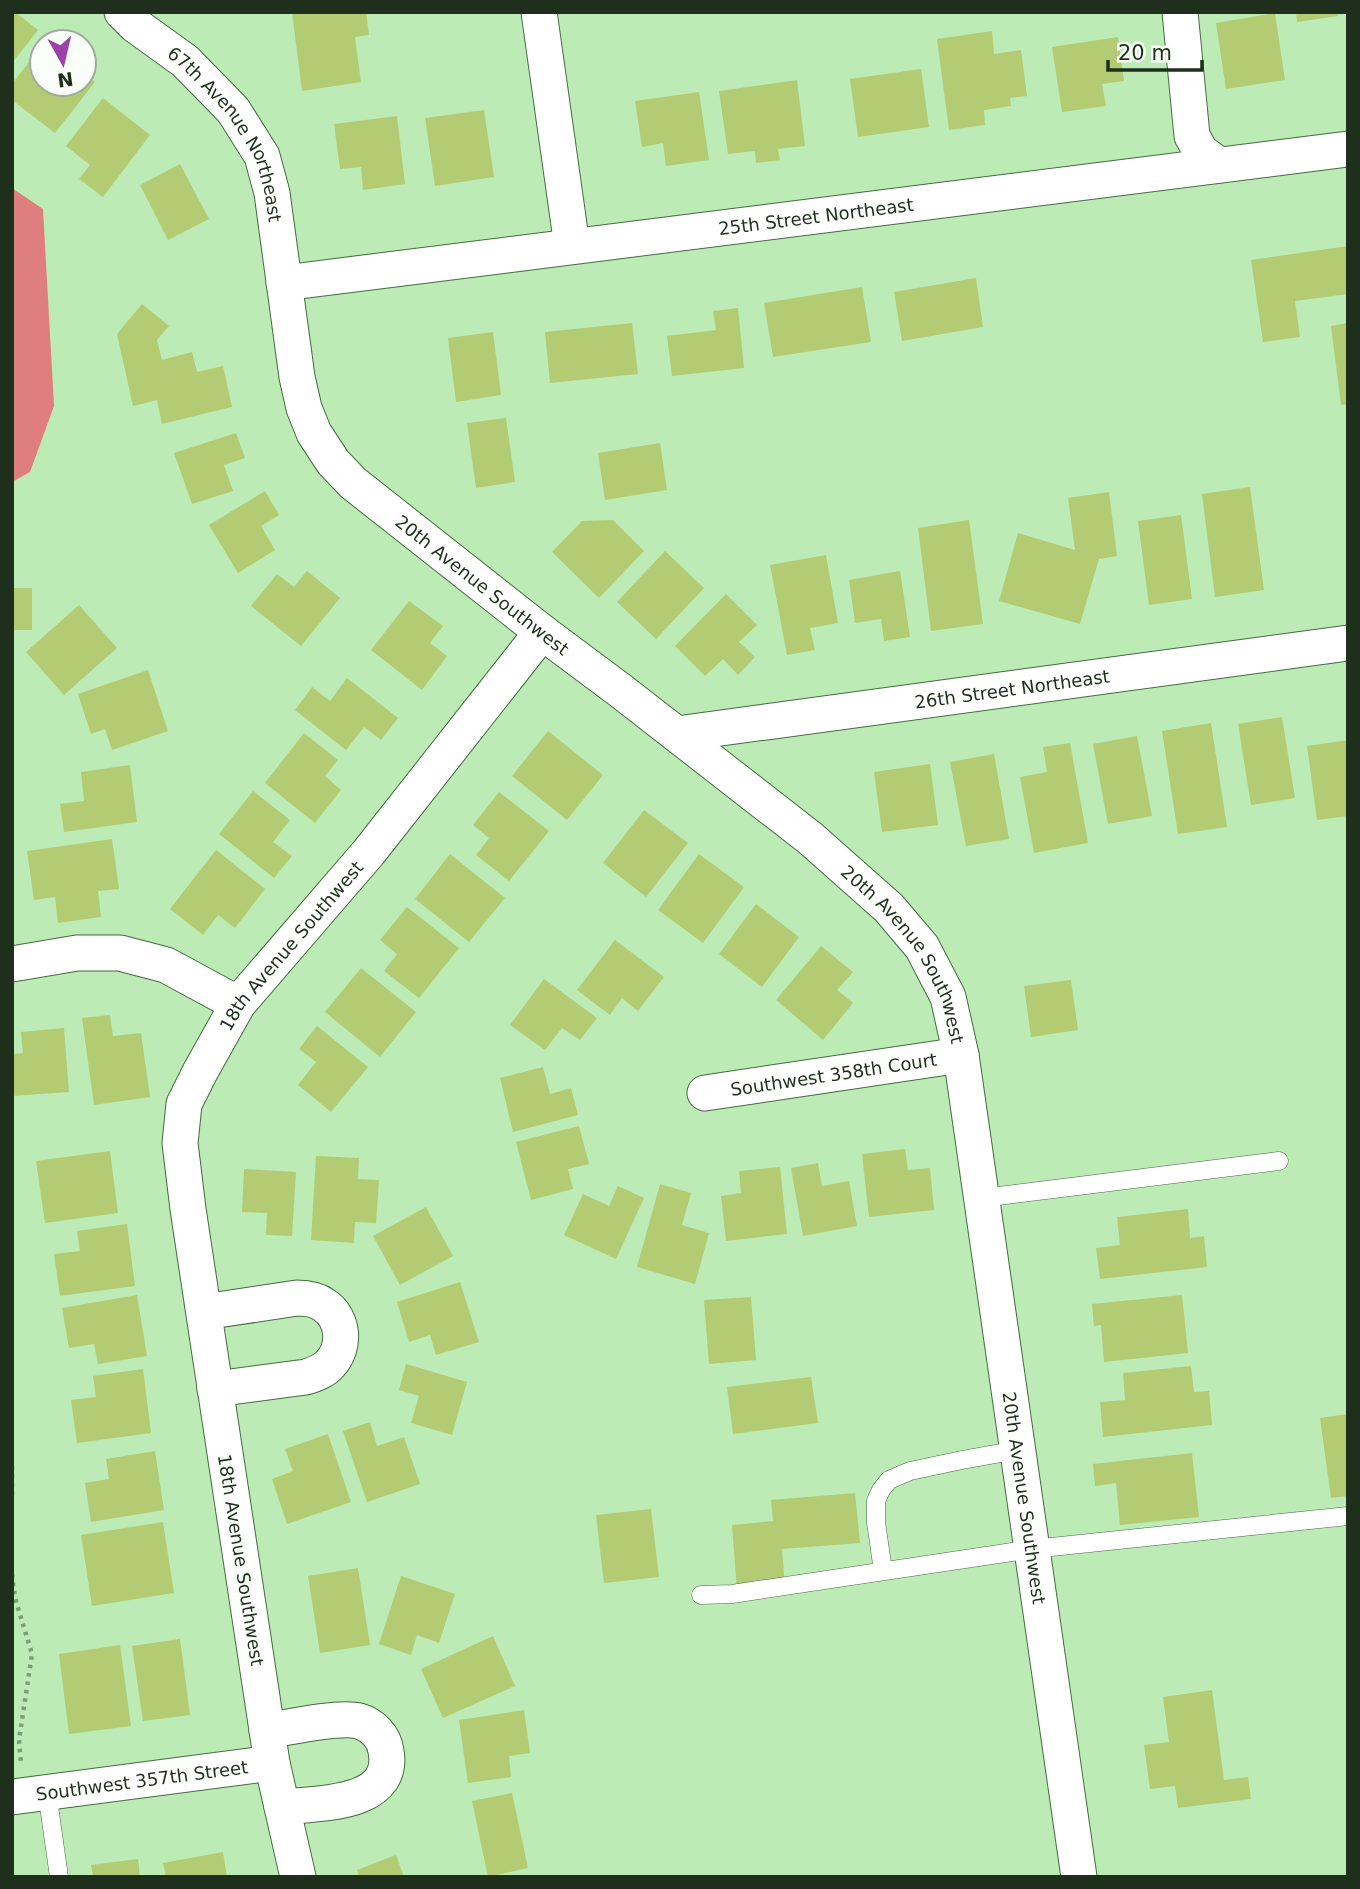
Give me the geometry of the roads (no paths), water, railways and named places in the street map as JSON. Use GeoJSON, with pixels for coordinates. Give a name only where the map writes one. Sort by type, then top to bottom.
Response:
{"type":"FeatureCollection","features":[{"type":"Feature","properties":{"kind":"street","name":"67th Avenue Northeast"},"geometry":{"type":"LineString","coordinates":[[122,12],[135,25],[185,61],[233,110],[262,156],[272,193],[284,284]]}},
{"type":"Feature","properties":{"kind":"street"},"geometry":{"type":"LineString","coordinates":[[539,12],[572,246]]}},
{"type":"Feature","properties":{"kind":"street"},"geometry":{"type":"LineString","coordinates":[[1180,12],[1192,135],[1201,152],[1219,165]]}},
{"type":"Feature","properties":{"kind":"street","name":"25th Street Northeast"},"geometry":{"type":"LineString","coordinates":[[284,284],[1348,149]]}},
{"type":"Feature","properties":{"kind":"street","name":"20th Avenue Southwest"},"geometry":{"type":"LineString","coordinates":[[284,284],[304,408],[314,433],[333,462],[362,489],[542,632],[810,838],[889,908],[922,947],[948,997],[961,1055],[1079,1877]]}},
{"type":"Feature","properties":{"kind":"street","name":"18th Avenue Southwest"},"geometry":{"type":"LineString","coordinates":[[298,1877],[270,1747],[215,1389],[180,1143],[184,1104],[238,1004],[369,852],[542,632]]}},
{"type":"Feature","properties":{"kind":"street","name":"26th Street Northeast"},"geometry":{"type":"LineString","coordinates":[[677,734],[1348,643]]}},
{"type":"Feature","properties":{"kind":"street"},"geometry":{"type":"LineString","coordinates":[[12,964],[77,953],[120,953],[166,965],[238,1004]]}},
{"type":"Feature","properties":{"kind":"street","name":"Southwest 358th Court"},"geometry":{"type":"LineString","coordinates":[[705,1093],[961,1055]]}},
{"type":"Feature","properties":{"kind":"street"},"geometry":{"type":"LineString","coordinates":[[204,1312],[297,1298],[311,1299],[324,1304],[334,1314],[340,1326],[338,1353],[319,1373],[215,1389]]}},
{"type":"Feature","properties":{"kind":"street"},"geometry":{"type":"LineString","coordinates":[[270,1747],[344,1719],[370,1726],[380,1735],[386,1748],[388,1762],[384,1775],[377,1786],[365,1795],[282,1807]]}},
{"type":"Feature","properties":{"kind":"street","name":"Southwest 357th Street"},"geometry":{"type":"LineString","coordinates":[[28,1795],[270,1747]]}},
{"type":"Feature","properties":{"kind":"lane"},"geometry":{"type":"LineString","coordinates":[[982,1198],[1279,1161]]}},
{"type":"Feature","properties":{"kind":"lane"},"geometry":{"type":"LineString","coordinates":[[883,1572],[876,1502],[881,1490],[890,1480],[910,1471],[1017,1450]]}},
{"type":"Feature","properties":{"kind":"lane"},"geometry":{"type":"LineString","coordinates":[[701,1595],[732,1594],[1032,1549],[1348,1516]]}},
{"type":"Feature","properties":{"kind":"lane"},"geometry":{"type":"LineString","coordinates":[[28,1795],[59,1877]]}}]}
